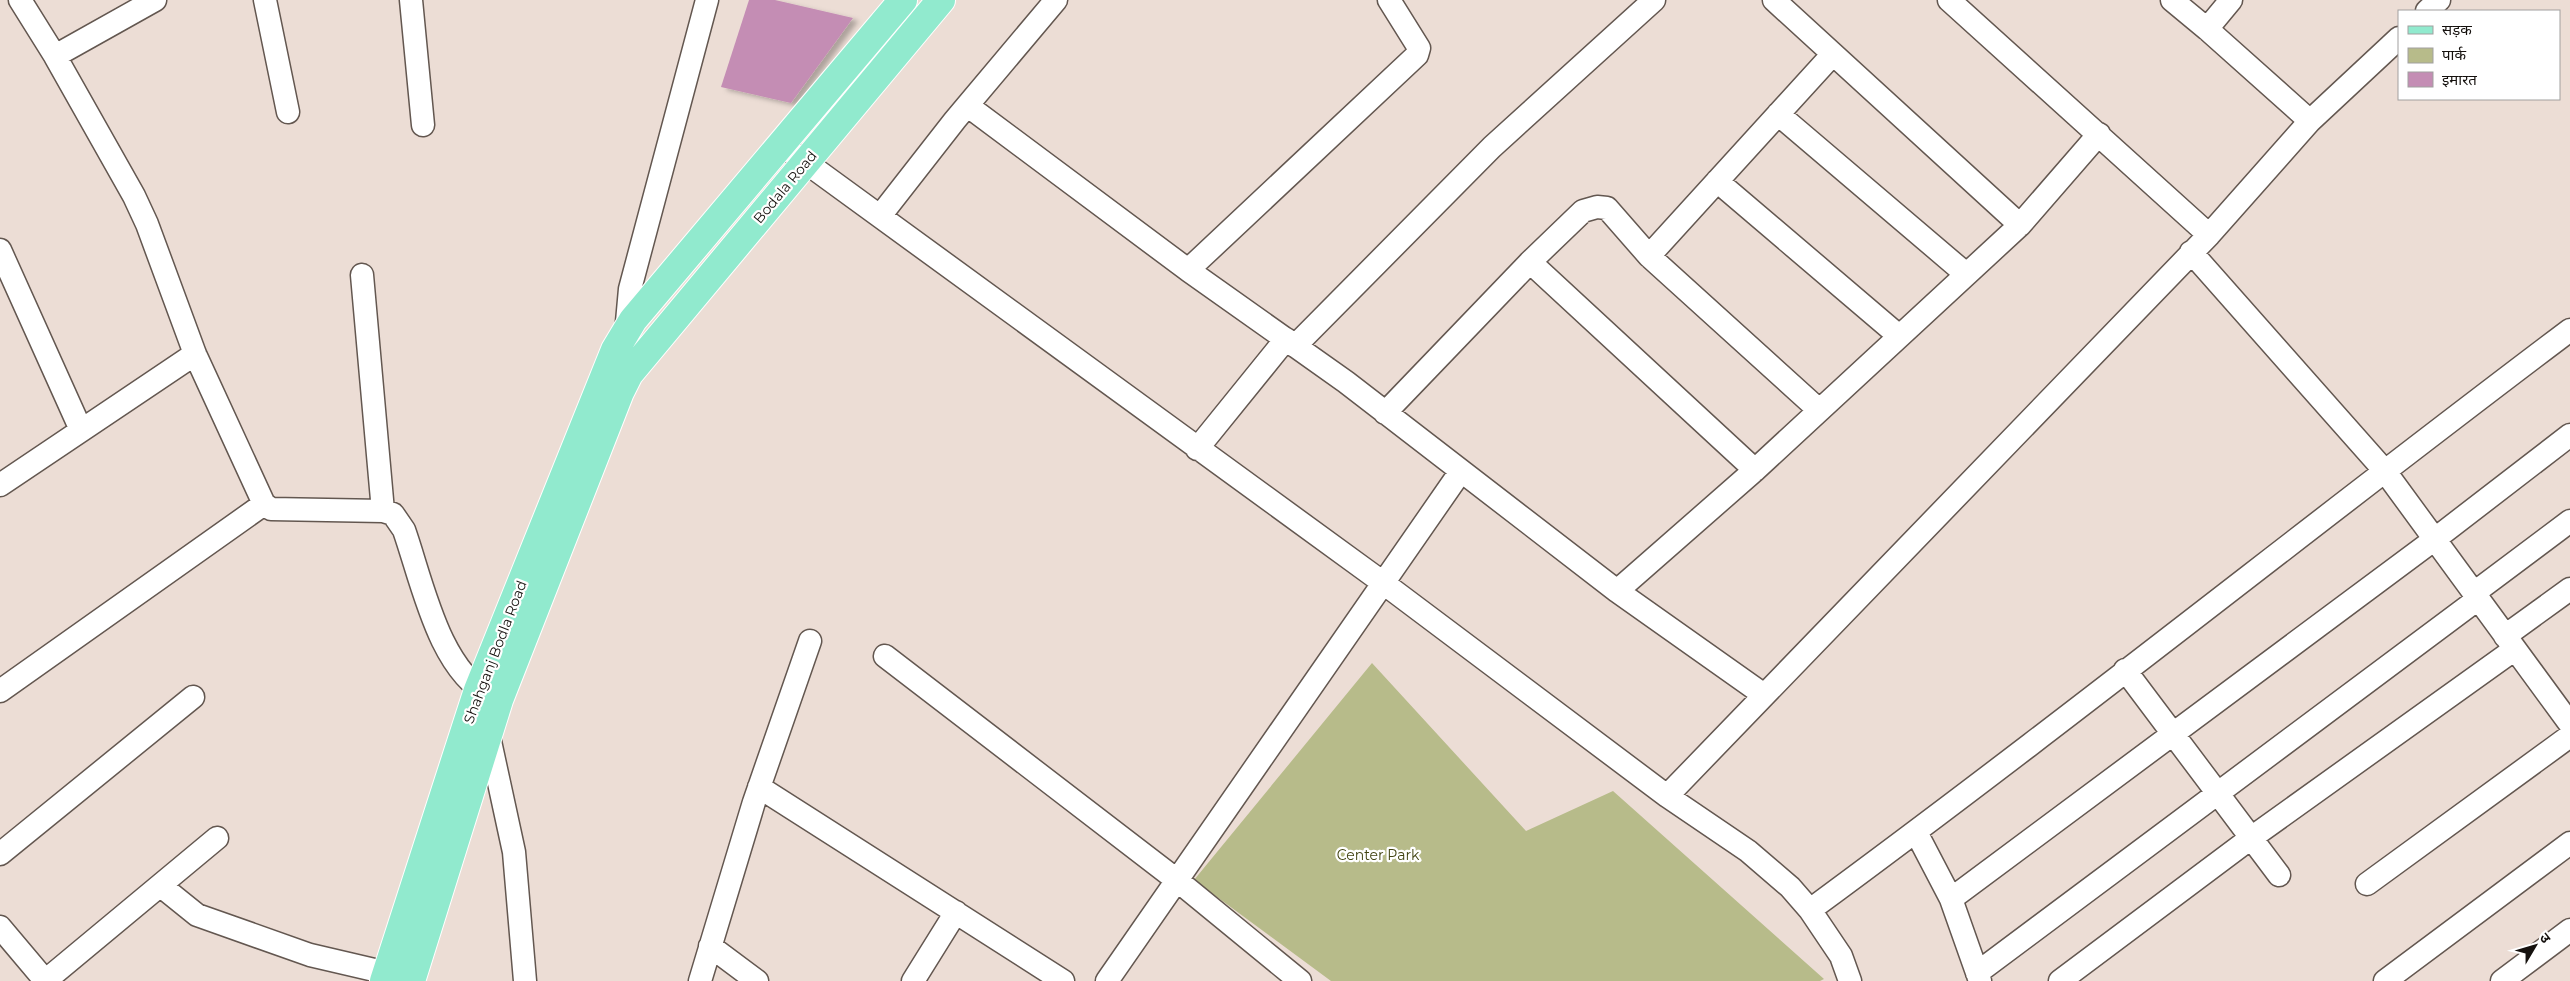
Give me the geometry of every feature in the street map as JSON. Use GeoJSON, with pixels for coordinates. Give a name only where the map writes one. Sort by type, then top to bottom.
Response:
{"type":"FeatureCollection","features":[{"type":"Feature","properties":{"kind":"main road"},"geometry":{"type":"LineString","coordinates":[[626,331],[903,0]]}},
{"type":"Feature","properties":{"kind":"main road","name":"Bodala Road"},"geometry":{"type":"LineString","coordinates":[[629,374],[941,0]]}},
{"type":"Feature","properties":{"kind":"main road","name":"Shahganj Bodla Road"},"geometry":{"type":"LineString","coordinates":[[394,978],[488,695],[605,371],[626,331]]}},
{"type":"Feature","properties":{"kind":"main road","name":"Shahganj Bodla Road"},"geometry":{"type":"LineString","coordinates":[[394,978],[488,731],[488,695],[629,374]]}},
{"type":"Feature","properties":{"kind":"street"},"geometry":{"type":"LineString","coordinates":[[20,0],[55,56],[134,196],[147,224],[195,354],[264,504],[271,509],[383,511],[393,514],[404,530],[445,649],[488,695]]}},
{"type":"Feature","properties":{"kind":"street"},"geometry":{"type":"LineString","coordinates":[[55,56],[155,0]]}},
{"type":"Feature","properties":{"kind":"street"},"geometry":{"type":"LineString","coordinates":[[266,0],[288,112]]}},
{"type":"Feature","properties":{"kind":"street"},"geometry":{"type":"LineString","coordinates":[[411,0],[423,125]]}},
{"type":"Feature","properties":{"kind":"street"},"geometry":{"type":"LineString","coordinates":[[629,374],[626,331],[630,289],[707,0]]}},
{"type":"Feature","properties":{"kind":"street"},"geometry":{"type":"LineString","coordinates":[[880,216],[1056,0]]}},
{"type":"Feature","properties":{"kind":"street"},"geometry":{"type":"LineString","coordinates":[[1188,270],[1417,55],[1419,48],[1389,0]]}},
{"type":"Feature","properties":{"kind":"street"},"geometry":{"type":"LineString","coordinates":[[1197,450],[1290,343],[1492,147],[1654,0]]}},
{"type":"Feature","properties":{"kind":"street"},"geometry":{"type":"LineString","coordinates":[[1774,0],[2020,225]]}},
{"type":"Feature","properties":{"kind":"street"},"geometry":{"type":"LineString","coordinates":[[1949,0],[2209,234]]}},
{"type":"Feature","properties":{"kind":"street"},"geometry":{"type":"LineString","coordinates":[[2172,0],[2310,121]]}},
{"type":"Feature","properties":{"kind":"street"},"geometry":{"type":"LineString","coordinates":[[2207,29],[2231,0]]}},
{"type":"Feature","properties":{"kind":"street"},"geometry":{"type":"LineString","coordinates":[[2428,10],[2439,0]]}},
{"type":"Feature","properties":{"kind":"street"},"geometry":{"type":"LineString","coordinates":[[1667,796],[2209,234],[2310,121],[2398,39]]}},
{"type":"Feature","properties":{"kind":"street"},"geometry":{"type":"LineString","coordinates":[[1649,256],[1833,54]]}},
{"type":"Feature","properties":{"kind":"street"},"geometry":{"type":"LineString","coordinates":[[968,106],[1188,270],[1385,413],[1617,592],[1764,696]]}},
{"type":"Feature","properties":{"kind":"street"},"geometry":{"type":"LineString","coordinates":[[1778,114],[1966,274]]}},
{"type":"Feature","properties":{"kind":"street"},"geometry":{"type":"LineString","coordinates":[[1617,592],[1820,410],[2020,225],[2099,134]]}},
{"type":"Feature","properties":{"kind":"street"},"geometry":{"type":"LineString","coordinates":[[782,145],[1197,450],[1382,582],[1667,796],[1748,851],[1790,887],[1810,910],[1841,956],[1850,981]]}},
{"type":"Feature","properties":{"kind":"street"},"geometry":{"type":"LineString","coordinates":[[1717,181],[1900,336]]}},
{"type":"Feature","properties":{"kind":"street"},"geometry":{"type":"LineString","coordinates":[[1385,413],[1530,262],[1583,211],[1597,207],[1607,208],[1649,256],[1820,410]]}},
{"type":"Feature","properties":{"kind":"street"},"geometry":{"type":"LineString","coordinates":[[0,250],[81,430]]}},
{"type":"Feature","properties":{"kind":"street"},"geometry":{"type":"LineString","coordinates":[[2191,252],[2384,470],[2570,724]]}},
{"type":"Feature","properties":{"kind":"street"},"geometry":{"type":"LineString","coordinates":[[1530,262],[1754,470]]}},
{"type":"Feature","properties":{"kind":"street"},"geometry":{"type":"LineString","coordinates":[[362,275],[383,511]]}},
{"type":"Feature","properties":{"kind":"street"},"geometry":{"type":"LineString","coordinates":[[1810,910],[1916,832],[2384,470],[2570,330]]}},
{"type":"Feature","properties":{"kind":"street"},"geometry":{"type":"LineString","coordinates":[[0,484],[195,354]]}},
{"type":"Feature","properties":{"kind":"street"},"geometry":{"type":"LineString","coordinates":[[1951,899],[2172,733],[2435,540],[2570,435]]}},
{"type":"Feature","properties":{"kind":"street"},"geometry":{"type":"LineString","coordinates":[[1107,981],[1178,881],[1382,582],[1461,472]]}},
{"type":"Feature","properties":{"kind":"street"},"geometry":{"type":"LineString","coordinates":[[0,691],[264,504]]}},
{"type":"Feature","properties":{"kind":"street"},"geometry":{"type":"LineString","coordinates":[[1916,832],[1951,899],[1979,977],[2476,596],[2570,521]]}},
{"type":"Feature","properties":{"kind":"street"},"geometry":{"type":"LineString","coordinates":[[2060,981],[2510,643],[2570,590]]}},
{"type":"Feature","properties":{"kind":"street"},"geometry":{"type":"LineString","coordinates":[[700,981],[759,787],[810,641]]}},
{"type":"Feature","properties":{"kind":"street"},"geometry":{"type":"LineString","coordinates":[[885,656],[1178,881],[1300,981]]}},
{"type":"Feature","properties":{"kind":"street"},"geometry":{"type":"LineString","coordinates":[[2125,670],[2279,875]]}},
{"type":"Feature","properties":{"kind":"street"},"geometry":{"type":"LineString","coordinates":[[0,854],[193,697]]}},
{"type":"Feature","properties":{"kind":"street"},"geometry":{"type":"LineString","coordinates":[[488,731],[514,852],[525,981]]}},
{"type":"Feature","properties":{"kind":"street"},"geometry":{"type":"LineString","coordinates":[[2367,884],[2570,736]]}},
{"type":"Feature","properties":{"kind":"street"},"geometry":{"type":"LineString","coordinates":[[759,787],[1063,981]]}},
{"type":"Feature","properties":{"kind":"street"},"geometry":{"type":"LineString","coordinates":[[0,927],[42,978],[51,976],[162,886],[217,838]]}},
{"type":"Feature","properties":{"kind":"street"},"geometry":{"type":"LineString","coordinates":[[2385,981],[2570,843]]}},
{"type":"Feature","properties":{"kind":"street"},"geometry":{"type":"LineString","coordinates":[[162,886],[197,915],[310,955],[394,978]]}},
{"type":"Feature","properties":{"kind":"street"},"geometry":{"type":"LineString","coordinates":[[913,981],[956,912]]}},
{"type":"Feature","properties":{"kind":"street"},"geometry":{"type":"LineString","coordinates":[[2502,981],[2570,930]]}},
{"type":"Feature","properties":{"kind":"street"},"geometry":{"type":"LineString","coordinates":[[710,946],[757,981]]}},
{"type":"Feature","properties":{"kind":"green space","name":"Center Park"},"geometry":{"type":"Polygon","coordinates":[[[1372,663],[1526,831],[1613,791],[1824,979],[1820,981],[1331,981],[1194,880],[1372,663]]]}},
{"type":"Feature","properties":{"kind":"building"},"geometry":{"type":"Polygon","coordinates":[[[749,0],[775,0],[853,18],[791,103],[721,87],[749,0]]]}}]}
